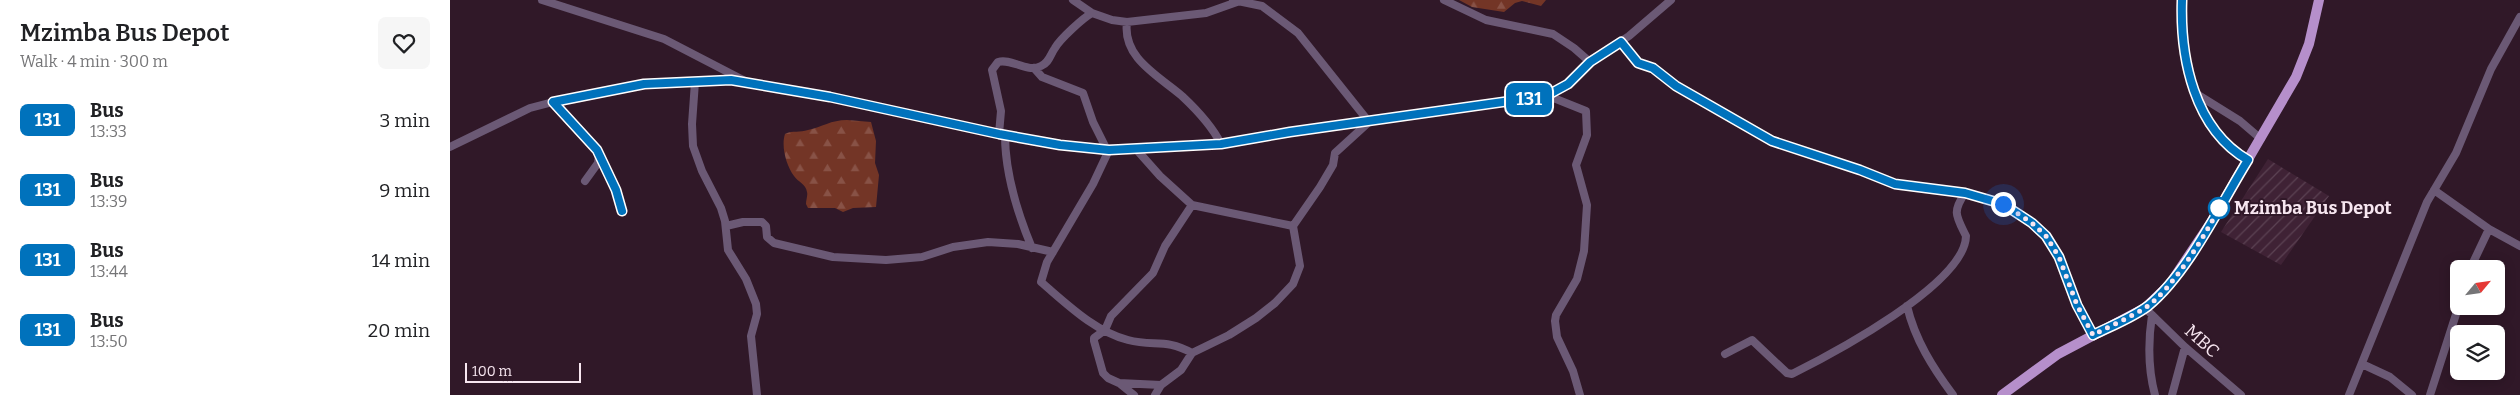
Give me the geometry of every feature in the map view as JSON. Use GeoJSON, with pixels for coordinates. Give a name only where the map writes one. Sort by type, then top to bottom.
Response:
{"type":"FeatureCollection","features":[{"type":"Feature","properties":{"kind":"main road"},"geometry":{"type":"LineString","coordinates":[[2002,395],[2058,354],[2093,335],[2149,311],[2182,268],[2296,78],[2309,44],[2319,0]]}},
{"type":"Feature","properties":{"kind":"street"},"geometry":{"type":"LineString","coordinates":[[542,0],[664,39],[747,82]]}},
{"type":"Feature","properties":{"kind":"street"},"geometry":{"type":"LineString","coordinates":[[1073,0],[1092,13],[1112,20],[1127,22],[1206,13],[1235,1],[1260,3],[1298,33],[1369,122]]}},
{"type":"Feature","properties":{"kind":"street"},"geometry":{"type":"LineString","coordinates":[[1444,0],[1486,20],[1553,34],[1574,48],[1590,62]]}},
{"type":"Feature","properties":{"kind":"street"},"geometry":{"type":"LineString","coordinates":[[450,147],[530,108],[553,102],[644,84],[731,80],[865,104],[1002,135],[1060,145],[1108,150],[1221,144],[1546,96],[1568,84],[1590,62],[1621,42],[1671,0]]}},
{"type":"Feature","properties":{"kind":"street"},"geometry":{"type":"LineString","coordinates":[[2182,0],[2182,37],[2195,93],[2220,139],[2248,160]]}},
{"type":"Feature","properties":{"kind":"street"},"geometry":{"type":"LineString","coordinates":[[1034,68],[1047,62],[1055,47],[1082,20],[1092,13]]}},
{"type":"Feature","properties":{"kind":"street"},"geometry":{"type":"LineString","coordinates":[[2349,395],[2416,227],[2434,190],[2456,153],[2491,70],[2520,17]]}},
{"type":"Feature","properties":{"kind":"street"},"geometry":{"type":"LineString","coordinates":[[1127,22],[1129,42],[1140,61],[1192,106],[1214,132],[1221,144]]}},
{"type":"Feature","properties":{"kind":"street"},"geometry":{"type":"LineString","coordinates":[[1621,42],[1638,63],[1653,68],[1676,86],[1772,141],[1860,170],[1895,184],[1965,193],[2003,204],[2032,223],[2046,236],[2059,257],[2077,305],[2093,335]]}},
{"type":"Feature","properties":{"kind":"street"},"geometry":{"type":"LineString","coordinates":[[1032,248],[1009,180],[1005,161],[1001,111],[993,73],[994,66],[1001,61],[1034,68],[1042,77],[1083,93],[1093,122],[1108,150]]}},
{"type":"Feature","properties":{"kind":"street"},"geometry":{"type":"LineString","coordinates":[[695,82],[692,124],[693,146],[702,171],[721,208],[726,226],[728,250],[746,279],[757,309],[751,336],[757,395]]}},
{"type":"Feature","properties":{"kind":"street"},"geometry":{"type":"LineString","coordinates":[[2195,93],[2240,121],[2261,138]]}},
{"type":"Feature","properties":{"kind":"street"},"geometry":{"type":"LineString","coordinates":[[1546,96],[1586,111],[1588,122],[1585,142],[1576,165],[1588,212],[1582,262],[1573,288],[1556,315],[1555,321],[1557,338],[1573,371],[1580,395]]}},
{"type":"Feature","properties":{"kind":"street"},"geometry":{"type":"LineString","coordinates":[[553,102],[591,142],[616,190],[622,211]]}},
{"type":"Feature","properties":{"kind":"street"},"geometry":{"type":"LineString","coordinates":[[1155,395],[1162,384],[1181,370],[1192,353],[1229,335],[1256,318],[1276,303],[1293,284],[1300,266],[1293,226],[1318,192],[1333,165],[1335,153],[1369,122]]}},
{"type":"Feature","properties":{"kind":"street"},"geometry":{"type":"LineString","coordinates":[[1136,149],[1160,176],[1192,205],[1293,226]]}},
{"type":"Feature","properties":{"kind":"street"},"geometry":{"type":"LineString","coordinates":[[1108,150],[1093,184],[1047,262],[1041,282],[1078,313],[1104,330],[1137,342],[1167,342],[1192,353]]}},
{"type":"Feature","properties":{"kind":"street"},"geometry":{"type":"LineString","coordinates":[[585,182],[598,163],[599,155]]}},
{"type":"Feature","properties":{"kind":"street"},"geometry":{"type":"LineString","coordinates":[[2434,190],[2490,229],[2520,246]]}},
{"type":"Feature","properties":{"kind":"street"},"geometry":{"type":"LineString","coordinates":[[1725,354],[1752,340],[1786,373],[1792,374],[1835,353],[1907,306],[1944,276],[1961,251],[1966,236],[1956,215],[1956,206],[1965,193]]}},
{"type":"Feature","properties":{"kind":"street"},"geometry":{"type":"LineString","coordinates":[[1134,395],[1119,383],[1105,376],[1094,345],[1094,338],[1104,330],[1114,312],[1153,272],[1165,246],[1192,205]]}},
{"type":"Feature","properties":{"kind":"street"},"geometry":{"type":"LineString","coordinates":[[726,226],[743,222],[762,222],[766,226],[767,237],[774,243],[846,259],[886,260],[917,258],[953,247],[988,242],[1018,244],[1053,252]]}},
{"type":"Feature","properties":{"kind":"street"},"geometry":{"type":"LineString","coordinates":[[2474,260],[2490,229]]}},
{"type":"Feature","properties":{"kind":"street"},"geometry":{"type":"LineString","coordinates":[[1907,306],[1923,350],[1953,395]]}},
{"type":"Feature","properties":{"kind":"street"},"geometry":{"type":"LineString","coordinates":[[2149,311],[2150,372],[2155,395]]}},
{"type":"Feature","properties":{"kind":"street","name":"MBC"},"geometry":{"type":"LineString","coordinates":[[2149,311],[2185,347],[2241,395]]}},
{"type":"Feature","properties":{"kind":"street"},"geometry":{"type":"LineString","coordinates":[[2430,395],[2455,315]]}},
{"type":"Feature","properties":{"kind":"street"},"geometry":{"type":"LineString","coordinates":[[2172,395],[2185,347]]}},
{"type":"Feature","properties":{"kind":"street"},"geometry":{"type":"LineString","coordinates":[[2362,364],[2390,377],[2412,395]]}},
{"type":"Feature","properties":{"kind":"street"},"geometry":{"type":"LineString","coordinates":[[1119,383],[1162,384]]}},
{"type":"Feature","properties":{"kind":"shaded area"},"geometry":{"type":"Polygon","coordinates":[[[2268,159],[2329,196],[2281,265],[2221,232],[2268,159]]]}},
{"type":"Feature","properties":{"kind":"green space"},"geometry":{"type":"Polygon","coordinates":[[[1459,0],[1546,0],[1541,6],[1522,1],[1515,3],[1504,12],[1472,7],[1459,0]]]}},
{"type":"Feature","properties":{"kind":"green space"},"geometry":{"type":"Polygon","coordinates":[[[847,120],[871,122],[876,141],[875,163],[879,175],[876,207],[853,208],[843,212],[835,208],[808,208],[806,204],[806,189],[791,172],[787,161],[784,150],[785,134],[813,129],[831,122],[847,120]]]}},
{"type":"Feature","properties":{"kind":"bus line","name":"131"},"geometry":{"type":"LineString","coordinates":[[622,211],[616,190],[609,179],[597,150],[553,102],[644,84],[684,80],[695,82],[731,80],[830,97],[964,128],[1060,145],[1109,150],[1196,147],[1546,96],[1568,84],[1590,62],[1621,42],[1641,65],[1653,68],[1676,86],[1755,133],[1772,141],[1860,170],[1895,184],[1965,193],[2003,204],[2032,223],[2046,236],[2059,257],[2077,305],[2093,335],[2146,308],[2170,284],[2212,221],[2248,160],[2220,139],[2204,113],[2195,93],[2182,37],[2182,0]]}},
{"type":"Feature","properties":{"kind":"place","name":"Mzimba Bus Depot"},"geometry":{"type":"Point","coordinates":[2219,208]}},
{"type":"Feature","properties":{"kind":"route"},"geometry":{"type":"LineString","coordinates":[[2003,204],[2032,223],[2046,236],[2059,257],[2077,305],[2093,335],[2146,308],[2156,299],[2182,268],[2219,208]]}}]}
